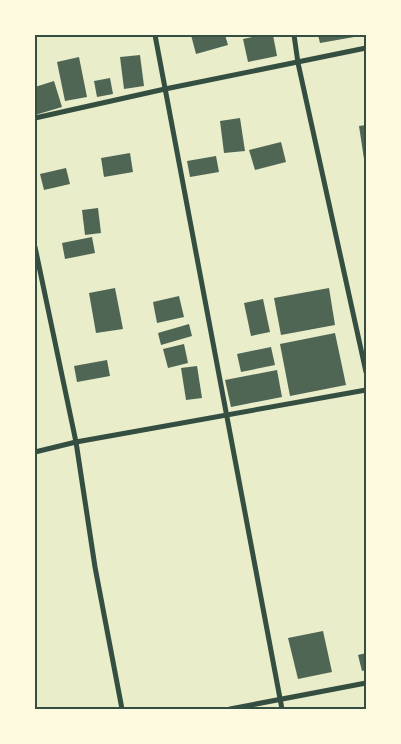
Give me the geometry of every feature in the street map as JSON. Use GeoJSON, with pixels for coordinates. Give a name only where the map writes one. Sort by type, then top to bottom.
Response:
{"type":"FeatureCollection","features":[{"type":"Feature","properties":{"kind":"street"},"geometry":{"type":"LineString","coordinates":[[155,35],[282,709]]}},
{"type":"Feature","properties":{"kind":"street"},"geometry":{"type":"LineString","coordinates":[[294,35],[298,63],[366,372]]}},
{"type":"Feature","properties":{"kind":"street"},"geometry":{"type":"LineString","coordinates":[[35,118],[366,48]]}},
{"type":"Feature","properties":{"kind":"street"},"geometry":{"type":"LineString","coordinates":[[35,247],[76,442],[95,567],[122,709]]}},
{"type":"Feature","properties":{"kind":"street"},"geometry":{"type":"LineString","coordinates":[[35,452],[76,442],[366,390]]}},
{"type":"Feature","properties":{"kind":"street"},"geometry":{"type":"LineString","coordinates":[[230,709],[366,683]]}},
{"type":"Feature","properties":{"kind":"building"},"geometry":{"type":"Polygon","coordinates":[[[191,35],[225,35],[228,45],[196,54],[191,35]]]}},
{"type":"Feature","properties":{"kind":"building"},"geometry":{"type":"Polygon","coordinates":[[[273,35],[277,56],[248,62],[243,39],[273,35]]]}},
{"type":"Feature","properties":{"kind":"building"},"geometry":{"type":"Polygon","coordinates":[[[318,35],[359,35],[360,36],[320,43],[318,35]]]}},
{"type":"Feature","properties":{"kind":"building"},"geometry":{"type":"Polygon","coordinates":[[[140,55],[144,86],[124,89],[120,57],[140,55]]]}},
{"type":"Feature","properties":{"kind":"building"},"geometry":{"type":"Polygon","coordinates":[[[79,57],[87,97],[65,101],[57,62],[79,57]]]}},
{"type":"Feature","properties":{"kind":"building"},"geometry":{"type":"Polygon","coordinates":[[[110,78],[113,94],[97,97],[94,81],[110,78]]]}},
{"type":"Feature","properties":{"kind":"building"},"geometry":{"type":"Polygon","coordinates":[[[54,81],[62,107],[35,115],[35,87],[54,81]]]}},
{"type":"Feature","properties":{"kind":"building"},"geometry":{"type":"Polygon","coordinates":[[[240,118],[245,151],[224,153],[220,121],[240,118]]]}},
{"type":"Feature","properties":{"kind":"building"},"geometry":{"type":"Polygon","coordinates":[[[366,125],[366,158],[364,159],[359,126],[366,125]]]}},
{"type":"Feature","properties":{"kind":"building"},"geometry":{"type":"Polygon","coordinates":[[[281,142],[286,162],[255,170],[249,150],[281,142]]]}},
{"type":"Feature","properties":{"kind":"building"},"geometry":{"type":"Polygon","coordinates":[[[130,153],[133,172],[104,177],[101,158],[130,153]]]}},
{"type":"Feature","properties":{"kind":"building"},"geometry":{"type":"Polygon","coordinates":[[[216,156],[219,172],[190,177],[187,161],[216,156]]]}},
{"type":"Feature","properties":{"kind":"building"},"geometry":{"type":"Polygon","coordinates":[[[66,168],[70,184],[44,190],[40,174],[66,168]]]}},
{"type":"Feature","properties":{"kind":"building"},"geometry":{"type":"Polygon","coordinates":[[[98,208],[101,233],[85,235],[82,210],[98,208]]]}},
{"type":"Feature","properties":{"kind":"building"},"geometry":{"type":"Polygon","coordinates":[[[92,237],[95,253],[65,259],[62,243],[92,237]]]}},
{"type":"Feature","properties":{"kind":"building"},"geometry":{"type":"Polygon","coordinates":[[[115,288],[123,329],[96,333],[89,293],[115,288]]]}},
{"type":"Feature","properties":{"kind":"building"},"geometry":{"type":"Polygon","coordinates":[[[329,288],[335,325],[281,335],[274,298],[329,288]]]}},
{"type":"Feature","properties":{"kind":"building"},"geometry":{"type":"Polygon","coordinates":[[[179,296],[184,317],[157,323],[153,302],[179,296]]]}},
{"type":"Feature","properties":{"kind":"building"},"geometry":{"type":"Polygon","coordinates":[[[263,299],[270,332],[251,336],[244,303],[263,299]]]}},
{"type":"Feature","properties":{"kind":"building"},"geometry":{"type":"Polygon","coordinates":[[[189,324],[192,336],[161,345],[158,333],[189,324]]]}},
{"type":"Feature","properties":{"kind":"building"},"geometry":{"type":"Polygon","coordinates":[[[335,333],[346,385],[290,396],[280,344],[335,333]]]}},
{"type":"Feature","properties":{"kind":"building"},"geometry":{"type":"Polygon","coordinates":[[[184,344],[188,363],[168,368],[163,349],[184,344]]]}},
{"type":"Feature","properties":{"kind":"building"},"geometry":{"type":"Polygon","coordinates":[[[271,347],[275,365],[241,372],[237,354],[271,347]]]}},
{"type":"Feature","properties":{"kind":"building"},"geometry":{"type":"Polygon","coordinates":[[[107,360],[110,376],[77,382],[74,366],[107,360]]]}},
{"type":"Feature","properties":{"kind":"building"},"geometry":{"type":"Polygon","coordinates":[[[197,366],[202,398],[186,400],[181,368],[197,366]]]}},
{"type":"Feature","properties":{"kind":"building"},"geometry":{"type":"Polygon","coordinates":[[[277,370],[282,397],[231,407],[225,380],[277,370]]]}},
{"type":"Feature","properties":{"kind":"building"},"geometry":{"type":"Polygon","coordinates":[[[323,631],[332,672],[298,679],[288,638],[323,631]]]}},
{"type":"Feature","properties":{"kind":"building"},"geometry":{"type":"Polygon","coordinates":[[[366,653],[366,670],[362,671],[358,655],[366,653]]]}}]}
